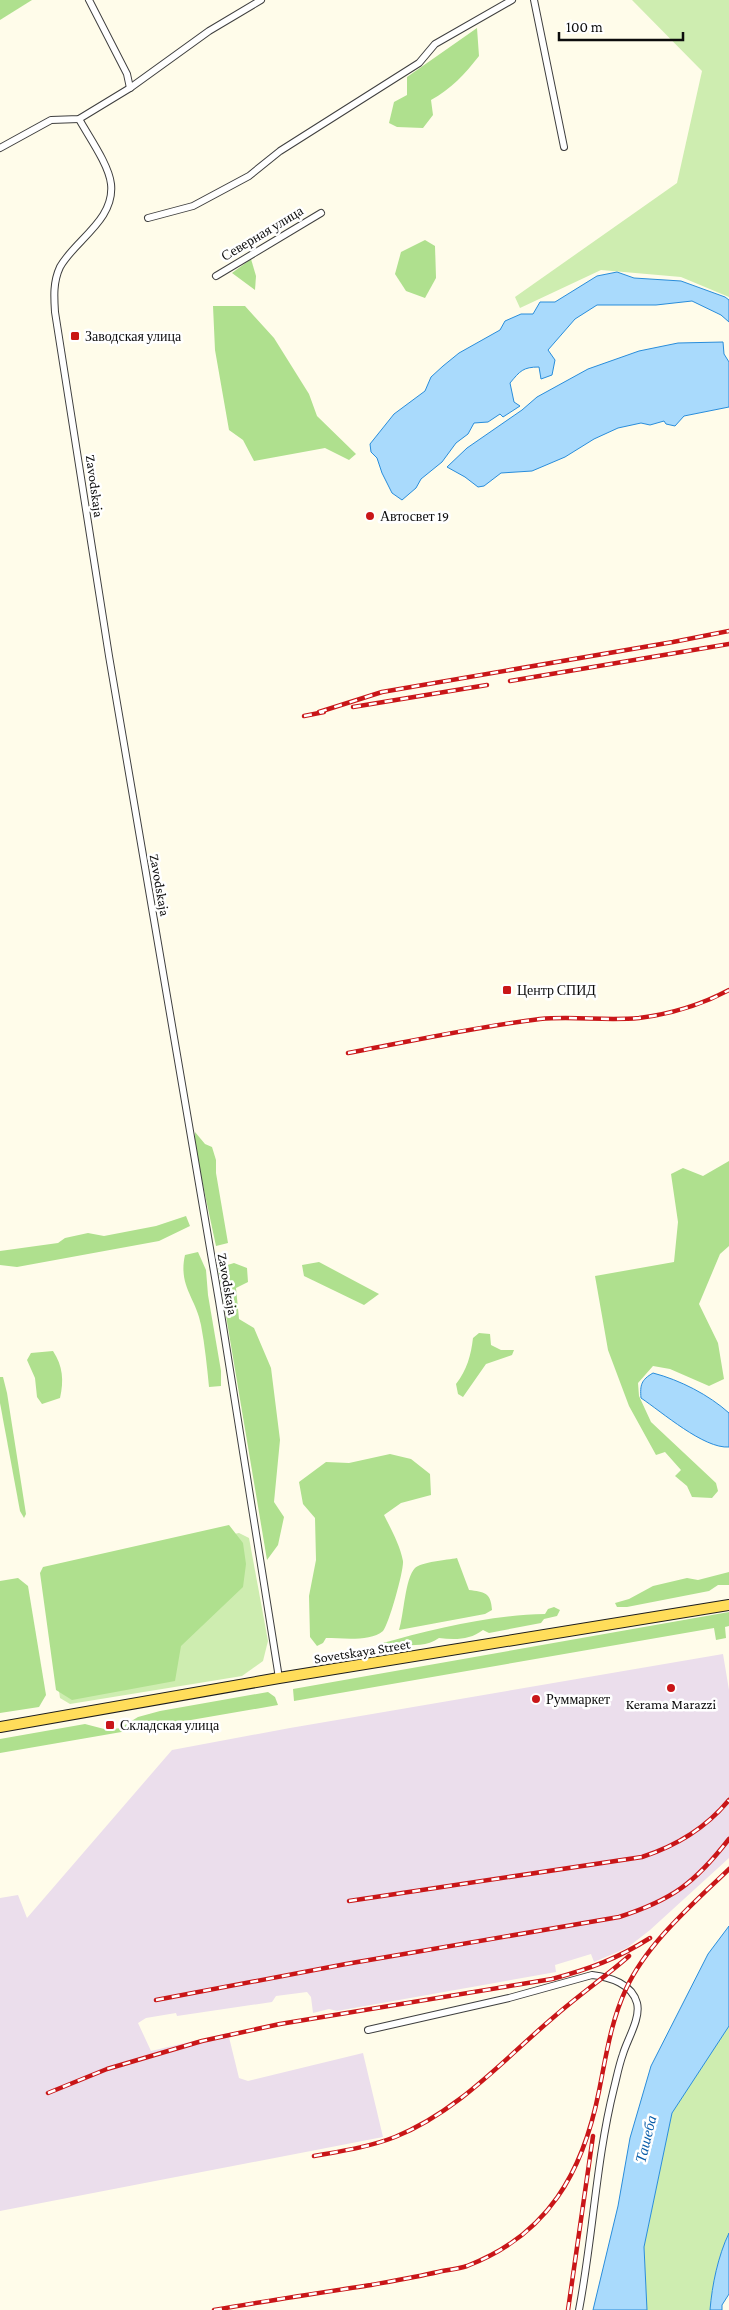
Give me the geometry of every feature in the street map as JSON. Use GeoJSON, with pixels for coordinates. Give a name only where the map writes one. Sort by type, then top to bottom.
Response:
{"type":"FeatureCollection","features":[{"type":"Feature","properties":{"kind":"main road","name":"Sovetskaya Street"},"geometry":{"type":"LineString","coordinates":[[0,1727],[279,1678],[729,1605]]}},
{"type":"Feature","properties":{"kind":"street"},"geometry":{"type":"LineString","coordinates":[[89,0],[127,74],[130,88]]}},
{"type":"Feature","properties":{"kind":"street"},"geometry":{"type":"LineString","coordinates":[[0,148],[51,120],[79,119],[130,88],[209,32],[261,0]]}},
{"type":"Feature","properties":{"kind":"street"},"geometry":{"type":"LineString","coordinates":[[148,218],[193,206],[249,176],[280,151],[419,62],[435,44],[512,0]]}},
{"type":"Feature","properties":{"kind":"street"},"geometry":{"type":"LineString","coordinates":[[534,0],[564,147]]}},
{"type":"Feature","properties":{"kind":"street","name":"Zavodskaja"},"geometry":{"type":"LineString","coordinates":[[79,119],[107,170],[111,185],[111,195],[106,211],[61,266],[55,286],[55,312],[111,670],[219,1300],[279,1678]]}},
{"type":"Feature","properties":{"kind":"street","name":"Северная улица"},"geometry":{"type":"LineString","coordinates":[[216,276],[321,213]]}},
{"type":"Feature","properties":{"kind":"street"},"geometry":{"type":"LineString","coordinates":[[368,2030],[509,1998],[592,1975],[605,1976],[627,1987],[634,1994],[638,2006],[636,2018],[622,2055],[612,2097],[579,2310]]}},
{"type":"Feature","properties":{"kind":"shaded area"},"geometry":{"type":"Polygon","coordinates":[[[723,1654],[729,1690],[729,1858],[650,1930],[627,1948],[594,1962],[591,1954],[555,1965],[556,1972],[337,2011],[329,2009],[313,2013],[311,1997],[307,1992],[276,1996],[272,2002],[177,2016],[176,2013],[146,2018],[138,2023],[151,2051],[228,2033],[239,2078],[248,2081],[363,2053],[383,2137],[0,2211],[0,1898],[18,1895],[27,1918],[172,1750],[723,1654]]]}},
{"type":"Feature","properties":{"kind":"green space"},"geometry":{"type":"Polygon","coordinates":[[[0,0],[32,0],[0,20],[0,0]]]}},
{"type":"Feature","properties":{"kind":"green space"},"geometry":{"type":"Polygon","coordinates":[[[632,0],[729,0],[729,297],[681,277],[601,270],[520,308],[515,297],[677,183],[702,71],[632,0]]]}},
{"type":"Feature","properties":{"kind":"green space"},"geometry":{"type":"Polygon","coordinates":[[[477,28],[479,56],[457,81],[431,100],[433,115],[423,128],[397,127],[389,123],[394,102],[407,95],[407,77],[477,28]]]}},
{"type":"Feature","properties":{"kind":"green space"},"geometry":{"type":"Polygon","coordinates":[[[425,240],[435,246],[436,278],[425,298],[406,291],[395,274],[401,252],[425,240]]]}},
{"type":"Feature","properties":{"kind":"green space"},"geometry":{"type":"Polygon","coordinates":[[[251,259],[256,276],[255,290],[232,273],[251,259]]]}},
{"type":"Feature","properties":{"kind":"green space"},"geometry":{"type":"Polygon","coordinates":[[[213,306],[245,306],[274,338],[309,394],[317,416],[356,454],[349,460],[325,448],[254,461],[243,440],[229,430],[215,350],[213,306]]]}},
{"type":"Feature","properties":{"kind":"green space"},"geometry":{"type":"Polygon","coordinates":[[[195,1132],[205,1144],[212,1147],[216,1160],[216,1173],[228,1243],[216,1246],[195,1148],[195,1132]]]}},
{"type":"Feature","properties":{"kind":"green space"},"geometry":{"type":"Polygon","coordinates":[[[729,1161],[729,1246],[720,1254],[699,1304],[718,1343],[724,1379],[709,1386],[670,1369],[653,1366],[638,1383],[639,1396],[651,1422],[716,1483],[718,1491],[712,1498],[692,1497],[687,1486],[675,1476],[681,1470],[665,1452],[656,1455],[629,1406],[608,1350],[595,1276],[674,1262],[678,1222],[671,1174],[683,1168],[703,1176],[729,1161]]]}},
{"type":"Feature","properties":{"kind":"green space"},"geometry":{"type":"Polygon","coordinates":[[[186,1216],[190,1226],[159,1241],[17,1267],[0,1265],[0,1251],[58,1243],[65,1238],[88,1233],[104,1236],[156,1226],[186,1216]]]}},
{"type":"Feature","properties":{"kind":"green space"},"geometry":{"type":"Polygon","coordinates":[[[198,1252],[206,1270],[208,1295],[221,1371],[221,1386],[209,1387],[199,1316],[184,1275],[185,1255],[198,1252]]]}},
{"type":"Feature","properties":{"kind":"green space"},"geometry":{"type":"Polygon","coordinates":[[[319,1262],[379,1294],[364,1305],[304,1276],[302,1265],[319,1262]]]}},
{"type":"Feature","properties":{"kind":"green space"},"geometry":{"type":"Polygon","coordinates":[[[234,1263],[247,1268],[248,1282],[236,1288],[239,1319],[254,1328],[271,1368],[280,1440],[274,1502],[284,1517],[278,1545],[267,1560],[218,1268],[234,1263]]]}},
{"type":"Feature","properties":{"kind":"green space"},"geometry":{"type":"Polygon","coordinates":[[[479,1333],[490,1334],[491,1345],[501,1350],[514,1350],[512,1355],[486,1364],[463,1397],[458,1394],[456,1384],[468,1362],[473,1338],[479,1333]]]}},
{"type":"Feature","properties":{"kind":"green space"},"geometry":{"type":"Polygon","coordinates":[[[53,1351],[59,1362],[62,1374],[60,1398],[42,1404],[37,1397],[35,1378],[27,1360],[31,1353],[53,1351]]]}},
{"type":"Feature","properties":{"kind":"green space"},"geometry":{"type":"Polygon","coordinates":[[[0,1377],[3,1377],[7,1393],[26,1514],[24,1518],[20,1511],[0,1403],[0,1377]]]}},
{"type":"Feature","properties":{"kind":"green space"},"geometry":{"type":"Polygon","coordinates":[[[390,1454],[411,1459],[430,1474],[431,1495],[401,1503],[384,1515],[398,1543],[403,1561],[399,1585],[386,1626],[383,1631],[371,1637],[356,1639],[326,1638],[323,1643],[317,1646],[310,1637],[309,1596],[316,1560],[315,1518],[303,1504],[299,1482],[326,1462],[349,1463],[390,1454]]]}},
{"type":"Feature","properties":{"kind":"green space"},"geometry":{"type":"Polygon","coordinates":[[[229,1525],[243,1543],[246,1564],[243,1587],[181,1646],[175,1681],[72,1700],[56,1690],[40,1573],[43,1567],[229,1525]]]}},
{"type":"Feature","properties":{"kind":"green space"},"geometry":{"type":"Polygon","coordinates":[[[239,1533],[249,1538],[268,1641],[263,1661],[242,1676],[70,1704],[60,1698],[42,1579],[46,1571],[239,1533]]]}},
{"type":"Feature","properties":{"kind":"green space"},"geometry":{"type":"Polygon","coordinates":[[[457,1558],[469,1590],[486,1594],[490,1600],[492,1610],[485,1614],[399,1630],[409,1580],[415,1568],[428,1563],[457,1558]]]}},
{"type":"Feature","properties":{"kind":"green space"},"geometry":{"type":"Polygon","coordinates":[[[729,1572],[729,1585],[718,1585],[709,1591],[627,1607],[617,1607],[615,1603],[629,1599],[653,1586],[687,1578],[698,1580],[729,1572]]]}},
{"type":"Feature","properties":{"kind":"green space"},"geometry":{"type":"Polygon","coordinates":[[[18,1578],[28,1586],[46,1695],[39,1707],[0,1713],[0,1581],[18,1578]]]}},
{"type":"Feature","properties":{"kind":"green space"},"geometry":{"type":"Polygon","coordinates":[[[554,1607],[560,1610],[557,1616],[544,1619],[541,1623],[489,1633],[483,1630],[473,1636],[457,1639],[439,1638],[425,1644],[400,1646],[384,1651],[381,1651],[379,1644],[440,1628],[482,1620],[545,1614],[548,1609],[554,1607]]]}},
{"type":"Feature","properties":{"kind":"green space"},"geometry":{"type":"Polygon","coordinates":[[[729,1612],[729,1626],[725,1627],[726,1638],[716,1640],[714,1628],[294,1701],[293,1689],[729,1612]]]}},
{"type":"Feature","properties":{"kind":"green space"},"geometry":{"type":"Polygon","coordinates":[[[268,1692],[275,1697],[278,1705],[0,1753],[0,1739],[85,1724],[108,1730],[120,1728],[138,1717],[160,1711],[268,1692]]]}},
{"type":"Feature","properties":{"kind":"green space"},"geometry":{"type":"Polygon","coordinates":[[[729,2026],[729,2233],[716,2271],[710,2310],[647,2310],[644,2247],[672,2113],[729,2026]]]}},
{"type":"Feature","properties":{"kind":"water"},"geometry":{"type":"Polygon","coordinates":[[[617,272],[634,278],[681,281],[725,297],[729,300],[729,322],[721,315],[692,301],[656,305],[597,305],[575,319],[548,350],[555,360],[552,375],[541,379],[539,367],[529,368],[519,373],[510,383],[514,402],[520,406],[503,417],[500,414],[488,422],[474,423],[468,434],[456,443],[442,462],[421,479],[416,488],[402,500],[392,493],[377,458],[371,452],[370,444],[394,414],[425,391],[431,377],[459,353],[500,330],[505,321],[521,314],[533,314],[540,302],[555,302],[597,276],[617,272]]]}},
{"type":"Feature","properties":{"kind":"water"},"geometry":{"type":"Polygon","coordinates":[[[723,342],[724,354],[729,362],[729,407],[684,416],[675,426],[666,424],[664,421],[650,425],[641,423],[618,428],[594,439],[565,457],[532,471],[501,473],[484,486],[478,487],[447,467],[467,448],[522,410],[537,397],[588,369],[639,351],[678,343],[723,342]]]}},
{"type":"Feature","properties":{"kind":"water"},"geometry":{"type":"Polygon","coordinates":[[[653,1373],[694,1389],[729,1413],[729,1447],[719,1446],[696,1436],[641,1398],[642,1383],[653,1373]]]}},
{"type":"Feature","properties":{"kind":"water","name":"Ташеба"},"geometry":{"type":"Polygon","coordinates":[[[729,1926],[729,2026],[672,2113],[644,2247],[647,2310],[593,2310],[618,2206],[630,2138],[651,2066],[708,1954],[729,1926]]]}},
{"type":"Feature","properties":{"kind":"water"},"geometry":{"type":"Polygon","coordinates":[[[729,2233],[729,2294],[722,2305],[722,2310],[710,2310],[716,2271],[729,2233]]]}},
{"type":"Feature","properties":{"kind":"railway"},"geometry":{"type":"LineString","coordinates":[[319,712],[382,692],[729,631]]}},
{"type":"Feature","properties":{"kind":"railway"},"geometry":{"type":"LineString","coordinates":[[510,681],[729,644]]}},
{"type":"Feature","properties":{"kind":"railway"},"geometry":{"type":"LineString","coordinates":[[353,707],[487,685]]}},
{"type":"Feature","properties":{"kind":"railway"},"geometry":{"type":"LineString","coordinates":[[304,716],[324,712]]}},
{"type":"Feature","properties":{"kind":"railway"},"geometry":{"type":"LineString","coordinates":[[348,1053],[468,1030],[540,1019],[639,1018],[697,1004],[729,990]]}},
{"type":"Feature","properties":{"kind":"railway"},"geometry":{"type":"LineString","coordinates":[[349,1901],[642,1857],[655,1853],[690,1835],[729,1800]]}},
{"type":"Feature","properties":{"kind":"railway"},"geometry":{"type":"LineString","coordinates":[[156,2000],[346,1964],[619,1917],[654,1904],[681,1888],[705,1867],[729,1839]]}},
{"type":"Feature","properties":{"kind":"railway"},"geometry":{"type":"LineString","coordinates":[[214,2310],[371,2285],[460,2268],[495,2253],[520,2237],[540,2218],[572,2174],[592,2121],[613,2026],[621,2001],[635,1972],[672,1925],[729,1869]]}},
{"type":"Feature","properties":{"kind":"railway"},"geometry":{"type":"LineString","coordinates":[[48,2093],[107,2069],[202,2041],[280,2024],[552,1979],[602,1963],[650,1938]]}},
{"type":"Feature","properties":{"kind":"railway"},"geometry":{"type":"LineString","coordinates":[[314,2156],[355,2148],[395,2137],[440,2113],[480,2083],[564,2008],[629,1956]]}},
{"type":"Feature","properties":{"kind":"railway"},"geometry":{"type":"LineString","coordinates":[[568,2310],[593,2136]]}},
{"type":"Feature","properties":{"kind":"place","name":"Заводская улица"},"geometry":{"type":"Point","coordinates":[75,336]}},
{"type":"Feature","properties":{"kind":"place","name":"Автосвет 19"},"geometry":{"type":"Point","coordinates":[370,516]}},
{"type":"Feature","properties":{"kind":"place","name":"Центр СПИД"},"geometry":{"type":"Point","coordinates":[507,990]}},
{"type":"Feature","properties":{"kind":"place","name":"Kerama Marazzi"},"geometry":{"type":"Point","coordinates":[671,1688]}},
{"type":"Feature","properties":{"kind":"place","name":"Руммаркет"},"geometry":{"type":"Point","coordinates":[536,1699]}},
{"type":"Feature","properties":{"kind":"place","name":"Складская улица"},"geometry":{"type":"Point","coordinates":[110,1725]}}]}
